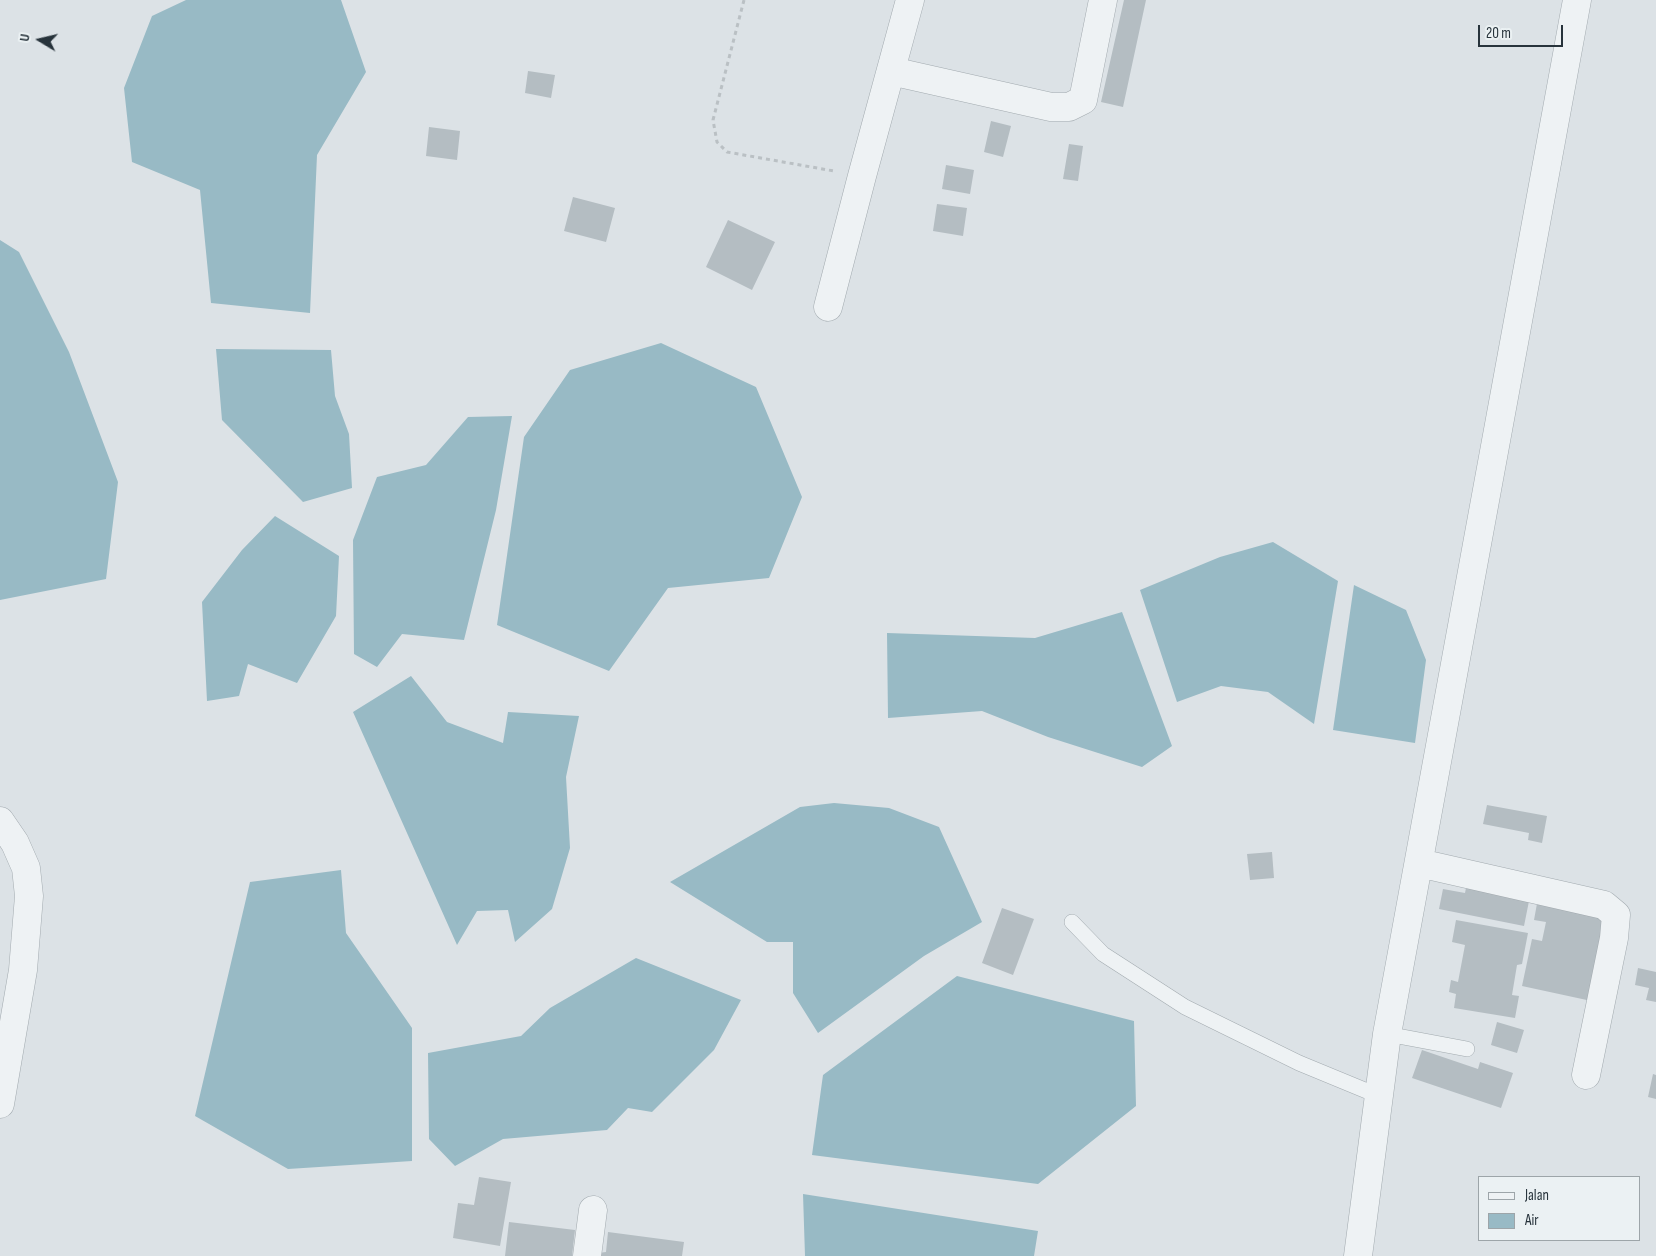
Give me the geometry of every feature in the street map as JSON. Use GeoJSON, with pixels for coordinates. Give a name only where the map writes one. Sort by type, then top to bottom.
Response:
{"type":"FeatureCollection","features":[{"type":"Feature","properties":{"kind":"street"},"geometry":{"type":"LineString","coordinates":[[828,306],[910,0]]}},
{"type":"Feature","properties":{"kind":"street"},"geometry":{"type":"LineString","coordinates":[[891,71],[1051,107],[1069,107],[1083,100],[1103,0]]}},
{"type":"Feature","properties":{"kind":"street"},"geometry":{"type":"LineString","coordinates":[[1358,1256],[1387,1034],[1576,0]]}},
{"type":"Feature","properties":{"kind":"street"},"geometry":{"type":"LineString","coordinates":[[0,821],[15,842],[26,868],[29,896],[23,970],[0,1104]]}},
{"type":"Feature","properties":{"kind":"street"},"geometry":{"type":"LineString","coordinates":[[1419,863],[1604,905],[1616,915],[1614,938],[1586,1074]]}},
{"type":"Feature","properties":{"kind":"street"},"geometry":{"type":"LineString","coordinates":[[587,1256],[593,1210]]}},
{"type":"Feature","properties":{"kind":"lane"},"geometry":{"type":"LineString","coordinates":[[1072,922],[1103,954],[1185,1007],[1299,1063],[1379,1096]]}},
{"type":"Feature","properties":{"kind":"lane"},"geometry":{"type":"LineString","coordinates":[[1387,1034],[1466,1050]]}},
{"type":"Feature","properties":{"kind":"path"},"geometry":{"type":"LineString","coordinates":[[744,0],[713,120],[716,142],[727,152],[862,176]]}},
{"type":"Feature","properties":{"kind":"water"},"geometry":{"type":"Polygon","coordinates":[[[186,0],[341,0],[366,72],[317,155],[310,313],[211,303],[200,190],[132,162],[124,88],[152,16],[186,0]]]}},
{"type":"Feature","properties":{"kind":"water"},"geometry":{"type":"Polygon","coordinates":[[[0,240],[19,252],[69,352],[118,482],[106,579],[0,600],[0,240]]]}},
{"type":"Feature","properties":{"kind":"water"},"geometry":{"type":"Polygon","coordinates":[[[661,343],[756,387],[802,497],[769,578],[668,588],[609,671],[497,625],[524,437],[570,370],[661,343]]]}},
{"type":"Feature","properties":{"kind":"water"},"geometry":{"type":"Polygon","coordinates":[[[216,349],[331,350],[335,396],[349,434],[352,488],[303,502],[222,420],[216,349]]]}},
{"type":"Feature","properties":{"kind":"water"},"geometry":{"type":"Polygon","coordinates":[[[512,416],[496,510],[464,640],[402,634],[377,667],[354,654],[353,540],[377,477],[426,465],[468,417],[512,416]]]}},
{"type":"Feature","properties":{"kind":"water"},"geometry":{"type":"Polygon","coordinates":[[[275,516],[339,556],[336,616],[297,683],[248,664],[239,696],[207,701],[202,602],[242,550],[275,516]]]}},
{"type":"Feature","properties":{"kind":"water"},"geometry":{"type":"Polygon","coordinates":[[[1273,542],[1338,581],[1314,724],[1268,692],[1221,686],[1177,702],[1140,590],[1220,557],[1273,542]]]}},
{"type":"Feature","properties":{"kind":"water"},"geometry":{"type":"Polygon","coordinates":[[[1354,585],[1406,610],[1426,660],[1415,743],[1333,730],[1354,585]]]}},
{"type":"Feature","properties":{"kind":"water"},"geometry":{"type":"Polygon","coordinates":[[[1122,612],[1172,746],[1142,767],[1048,737],[982,711],[888,718],[887,633],[1035,638],[1122,612]]]}},
{"type":"Feature","properties":{"kind":"water"},"geometry":{"type":"Polygon","coordinates":[[[411,676],[447,722],[503,743],[508,712],[579,716],[566,777],[570,848],[552,909],[515,942],[508,910],[477,911],[457,945],[353,712],[411,676]]]}},
{"type":"Feature","properties":{"kind":"water"},"geometry":{"type":"Polygon","coordinates":[[[834,803],[889,808],[939,827],[982,922],[924,956],[818,1033],[793,993],[793,942],[767,942],[670,882],[800,807],[834,803]]]}},
{"type":"Feature","properties":{"kind":"water"},"geometry":{"type":"Polygon","coordinates":[[[341,870],[346,933],[412,1028],[412,1161],[288,1169],[195,1116],[250,882],[341,870]]]}},
{"type":"Feature","properties":{"kind":"water"},"geometry":{"type":"Polygon","coordinates":[[[636,958],[741,1000],[714,1050],[652,1112],[628,1108],[607,1130],[503,1139],[455,1166],[429,1139],[428,1053],[521,1036],[550,1008],[636,958]]]}},
{"type":"Feature","properties":{"kind":"water"},"geometry":{"type":"Polygon","coordinates":[[[957,976],[1134,1021],[1136,1106],[1038,1184],[812,1155],[823,1075],[957,976]]]}},
{"type":"Feature","properties":{"kind":"water"},"geometry":{"type":"Polygon","coordinates":[[[803,1194],[1038,1231],[1034,1256],[805,1256],[803,1194]]]}},
{"type":"Feature","properties":{"kind":"building"},"geometry":{"type":"Polygon","coordinates":[[[1124,0],[1146,0],[1123,107],[1101,102],[1124,0]]]}},
{"type":"Feature","properties":{"kind":"building"},"geometry":{"type":"Polygon","coordinates":[[[528,71],[555,75],[551,98],[525,93],[528,71]]]}},
{"type":"Feature","properties":{"kind":"building"},"geometry":{"type":"Polygon","coordinates":[[[991,121],[1011,126],[1003,157],[984,152],[991,121]]]}},
{"type":"Feature","properties":{"kind":"building"},"geometry":{"type":"Polygon","coordinates":[[[429,127],[460,131],[457,160],[426,156],[429,127]]]}},
{"type":"Feature","properties":{"kind":"building"},"geometry":{"type":"Polygon","coordinates":[[[1069,144],[1083,146],[1078,181],[1063,179],[1069,144]]]}},
{"type":"Feature","properties":{"kind":"building"},"geometry":{"type":"Polygon","coordinates":[[[946,165],[974,170],[970,194],[942,189],[946,165]]]}},
{"type":"Feature","properties":{"kind":"building"},"geometry":{"type":"Polygon","coordinates":[[[573,197],[615,208],[606,242],[564,231],[573,197]]]}},
{"type":"Feature","properties":{"kind":"building"},"geometry":{"type":"Polygon","coordinates":[[[937,204],[967,208],[963,236],[933,231],[937,204]]]}},
{"type":"Feature","properties":{"kind":"building"},"geometry":{"type":"Polygon","coordinates":[[[728,220],[775,242],[752,290],[706,267],[728,220]]]}},
{"type":"Feature","properties":{"kind":"building"},"geometry":{"type":"Polygon","coordinates":[[[1487,805],[1547,816],[1542,843],[1528,840],[1529,833],[1483,824],[1487,805]]]}},
{"type":"Feature","properties":{"kind":"building"},"geometry":{"type":"Polygon","coordinates":[[[1272,852],[1274,878],[1250,880],[1247,854],[1272,852]]]}},
{"type":"Feature","properties":{"kind":"building"},"geometry":{"type":"Polygon","coordinates":[[[1468,878],[1531,891],[1524,926],[1439,909],[1443,889],[1465,893],[1468,878]]]}},
{"type":"Feature","properties":{"kind":"building"},"geometry":{"type":"Polygon","coordinates":[[[1538,898],[1613,914],[1596,1002],[1522,986],[1532,939],[1542,941],[1546,922],[1534,920],[1538,898]]]}},
{"type":"Feature","properties":{"kind":"building"},"geometry":{"type":"Polygon","coordinates":[[[1002,908],[1034,919],[1013,975],[982,963],[1002,908]]]}},
{"type":"Feature","properties":{"kind":"building"},"geometry":{"type":"Polygon","coordinates":[[[1456,920],[1528,933],[1522,964],[1517,965],[1512,995],[1519,996],[1515,1018],[1454,1008],[1456,994],[1449,992],[1451,980],[1458,982],[1465,945],[1452,942],[1456,920]]]}},
{"type":"Feature","properties":{"kind":"building"},"geometry":{"type":"Polygon","coordinates":[[[1638,968],[1656,972],[1656,1002],[1646,1000],[1649,988],[1635,985],[1638,968]]]}},
{"type":"Feature","properties":{"kind":"building"},"geometry":{"type":"Polygon","coordinates":[[[1497,1022],[1524,1030],[1517,1053],[1491,1045],[1497,1022]]]}},
{"type":"Feature","properties":{"kind":"building"},"geometry":{"type":"Polygon","coordinates":[[[1422,1050],[1478,1069],[1480,1062],[1513,1073],[1501,1108],[1412,1078],[1422,1050]]]}},
{"type":"Feature","properties":{"kind":"building"},"geometry":{"type":"Polygon","coordinates":[[[1653,1074],[1656,1075],[1656,1099],[1648,1097],[1653,1074]]]}},
{"type":"Feature","properties":{"kind":"building"},"geometry":{"type":"Polygon","coordinates":[[[479,1177],[511,1182],[500,1246],[453,1238],[458,1203],[474,1205],[479,1177]]]}},
{"type":"Feature","properties":{"kind":"building"},"geometry":{"type":"Polygon","coordinates":[[[509,1222],[575,1230],[572,1256],[505,1256],[509,1222]]]}},
{"type":"Feature","properties":{"kind":"building"},"geometry":{"type":"Polygon","coordinates":[[[608,1232],[684,1242],[682,1256],[598,1256],[598,1253],[606,1252],[608,1232]]]}}]}
